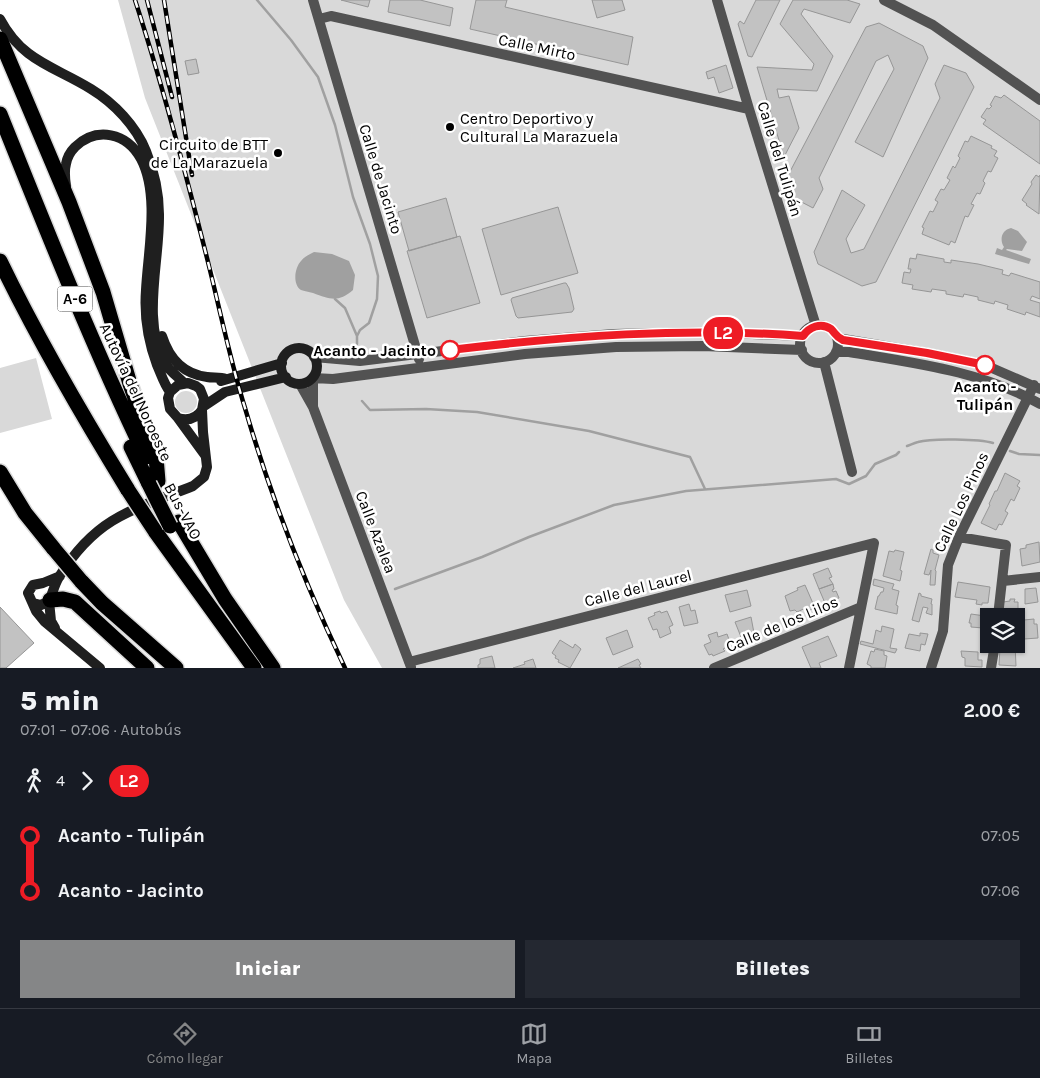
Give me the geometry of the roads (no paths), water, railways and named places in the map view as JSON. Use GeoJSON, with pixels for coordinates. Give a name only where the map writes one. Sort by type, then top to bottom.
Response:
{"type":"FeatureCollection","features":[{"type":"Feature","properties":{"kind":"highway"},"geometry":{"type":"LineString","coordinates":[[0,39],[68,202],[103,292],[130,384],[156,458],[154,482]]}},
{"type":"Feature","properties":{"kind":"highway","name":"Autovía del Noroeste"},"geometry":{"type":"LineString","coordinates":[[0,114],[75,299],[154,482]]}},
{"type":"Feature","properties":{"kind":"highway","name":"Bus-VAO"},"geometry":{"type":"LineString","coordinates":[[0,141],[71,314],[215,604],[255,668]]}},
{"type":"Feature","properties":{"kind":"highway"},"geometry":{"type":"LineString","coordinates":[[0,261],[65,384],[128,490],[155,531],[255,668]]}},
{"type":"Feature","properties":{"kind":"highway"},"geometry":{"type":"LineString","coordinates":[[0,472],[25,513],[81,581],[102,603],[176,668]]}},
{"type":"Feature","properties":{"kind":"highway","name":"A-6"},"geometry":{"type":"LineString","coordinates":[[174,524],[272,668]]}},
{"type":"Feature","properties":{"kind":"highway"},"geometry":{"type":"LineString","coordinates":[[50,598],[75,602],[147,668]]}},
{"type":"Feature","properties":{"kind":"street","name":"Calle de Jacinto"},"geometry":{"type":"LineString","coordinates":[[313,0],[422,367]]}},
{"type":"Feature","properties":{"kind":"street","name":"Calle del Tulipán"},"geometry":{"type":"LineString","coordinates":[[717,0],[816,326]]}},
{"type":"Feature","properties":{"kind":"street"},"geometry":{"type":"LineString","coordinates":[[884,0],[933,25],[1040,100]]}},
{"type":"Feature","properties":{"kind":"street","name":"Calle Mirto"},"geometry":{"type":"LineString","coordinates":[[319,19],[331,16],[749,109]]}},
{"type":"Feature","properties":{"kind":"street"},"geometry":{"type":"LineString","coordinates":[[0,19],[8,33],[19,46],[50,68],[91,89],[110,103],[126,119],[145,149],[156,180],[159,214],[153,296],[155,329],[166,365],[184,383],[196,386],[216,383],[282,363]]}},
{"type":"Feature","properties":{"kind":"street"},"geometry":{"type":"LineString","coordinates":[[68,202],[65,179],[66,162],[72,151],[81,141],[91,136],[105,135],[119,137],[132,145],[142,160],[149,186],[152,215],[145,292],[148,336],[166,387],[170,392]]}},
{"type":"Feature","properties":{"kind":"street"},"geometry":{"type":"LineString","coordinates":[[153,296],[165,345],[174,360],[183,368],[201,376],[226,379]]}},
{"type":"Feature","properties":{"kind":"street"},"geometry":{"type":"LineString","coordinates":[[816,326],[831,329],[838,342],[836,352],[829,360],[818,363],[808,359],[801,345],[806,331],[816,326]]}},
{"type":"Feature","properties":{"kind":"street"},"geometry":{"type":"LineString","coordinates":[[314,356],[317,370],[309,381],[300,384],[290,381],[283,373],[282,363],[284,357],[293,349],[305,349],[314,356],[360,361],[525,341],[614,334],[704,332],[803,336]]}},
{"type":"Feature","properties":{"kind":"street"},"geometry":{"type":"LineString","coordinates":[[837,338],[985,365],[1037,387]]}},
{"type":"Feature","properties":{"kind":"street"},"geometry":{"type":"LineString","coordinates":[[312,378],[333,379],[525,354],[616,348],[703,346],[802,350]]}},
{"type":"Feature","properties":{"kind":"street"},"geometry":{"type":"LineString","coordinates":[[836,352],[849,352],[924,365],[981,378],[1028,397],[1040,404]]}},
{"type":"Feature","properties":{"kind":"street"},"geometry":{"type":"LineString","coordinates":[[824,362],[852,472]]}},
{"type":"Feature","properties":{"kind":"street"},"geometry":{"type":"LineString","coordinates":[[178,418],[192,419],[200,414],[203,408],[225,392],[286,377]]}},
{"type":"Feature","properties":{"kind":"street","name":"Calle Azalea"},"geometry":{"type":"LineString","coordinates":[[312,378],[312,407]]}},
{"type":"Feature","properties":{"kind":"street"},"geometry":{"type":"LineString","coordinates":[[184,383],[170,392],[168,398],[170,410],[205,455]]}},
{"type":"Feature","properties":{"kind":"street","name":"Calle Azalea"},"geometry":{"type":"LineString","coordinates":[[300,384],[312,407],[410,665]]}},
{"type":"Feature","properties":{"kind":"street"},"geometry":{"type":"LineString","coordinates":[[33,603],[41,605],[50,598],[60,576],[90,538],[111,522],[200,482],[204,477],[207,467],[203,394],[196,386]]}},
{"type":"Feature","properties":{"kind":"street","name":"Calle Los Pinos"},"geometry":{"type":"LineString","coordinates":[[931,668],[944,631],[948,566],[959,537],[1028,397],[1037,387]]}},
{"type":"Feature","properties":{"kind":"street"},"geometry":{"type":"LineString","coordinates":[[959,537],[1006,545],[999,608]]}},
{"type":"Feature","properties":{"kind":"street","name":"Calle del Laurel"},"geometry":{"type":"LineString","coordinates":[[410,665],[874,543],[861,607]]}},
{"type":"Feature","properties":{"kind":"street"},"geometry":{"type":"LineString","coordinates":[[60,576],[33,585],[29,590],[29,596],[40,616],[100,668]]}},
{"type":"Feature","properties":{"kind":"street"},"geometry":{"type":"LineString","coordinates":[[1003,581],[1040,577]]}},
{"type":"Feature","properties":{"kind":"street"},"geometry":{"type":"LineString","coordinates":[[43,583],[49,587],[51,621],[56,628]]}},
{"type":"Feature","properties":{"kind":"street"},"geometry":{"type":"LineString","coordinates":[[849,668],[861,607]]}},
{"type":"Feature","properties":{"kind":"street","name":"Calle de los Lilos"},"geometry":{"type":"LineString","coordinates":[[714,668],[861,607]]}},
{"type":"Feature","properties":{"kind":"street"},"geometry":{"type":"LineString","coordinates":[[991,668],[994,653]]}},
{"type":"Feature","properties":{"kind":"waterway"},"geometry":{"type":"LineString","coordinates":[[257,0],[291,40],[318,77],[335,125],[353,197],[370,244],[378,276],[377,299],[369,323],[360,330],[357,336],[357,344]]}},
{"type":"Feature","properties":{"kind":"waterway"},"geometry":{"type":"LineString","coordinates":[[335,299],[345,308],[357,336]]}},
{"type":"Feature","properties":{"kind":"waterway"},"geometry":{"type":"LineString","coordinates":[[362,401],[370,410],[426,409],[477,412],[589,431],[690,457],[705,489]]}},
{"type":"Feature","properties":{"kind":"waterway"},"geometry":{"type":"LineString","coordinates":[[907,446],[917,442],[944,440],[993,443]]}},
{"type":"Feature","properties":{"kind":"waterway"},"geometry":{"type":"LineString","coordinates":[[1010,451],[1019,454],[1040,455]]}},
{"type":"Feature","properties":{"kind":"waterway"},"geometry":{"type":"LineString","coordinates":[[395,589],[614,505],[686,491],[836,479],[849,484],[866,476],[875,464],[899,452]]}},
{"type":"Feature","properties":{"kind":"railway"},"geometry":{"type":"LineString","coordinates":[[135,0],[174,130],[235,372],[255,442],[290,540],[316,605],[345,668]]}},
{"type":"Feature","properties":{"kind":"railway"},"geometry":{"type":"LineString","coordinates":[[147,0],[172,97]]}},
{"type":"Feature","properties":{"kind":"railway"},"geometry":{"type":"LineString","coordinates":[[164,0],[192,175]]}},
{"type":"Feature","properties":{"kind":"place","name":"Centro Deportivo y Cultural La Marazuela"},"geometry":{"type":"Point","coordinates":[450,127]}},
{"type":"Feature","properties":{"kind":"place","name":"Circuito de BTT de La Marazuela"},"geometry":{"type":"Point","coordinates":[278,153]}},
{"type":"Feature","properties":{"kind":"place","name":"Acanto - Jacinto"},"geometry":{"type":"Point","coordinates":[450,350]}},
{"type":"Feature","properties":{"kind":"place","name":"Acanto - Tulipán"},"geometry":{"type":"Point","coordinates":[985,365]}}]}
